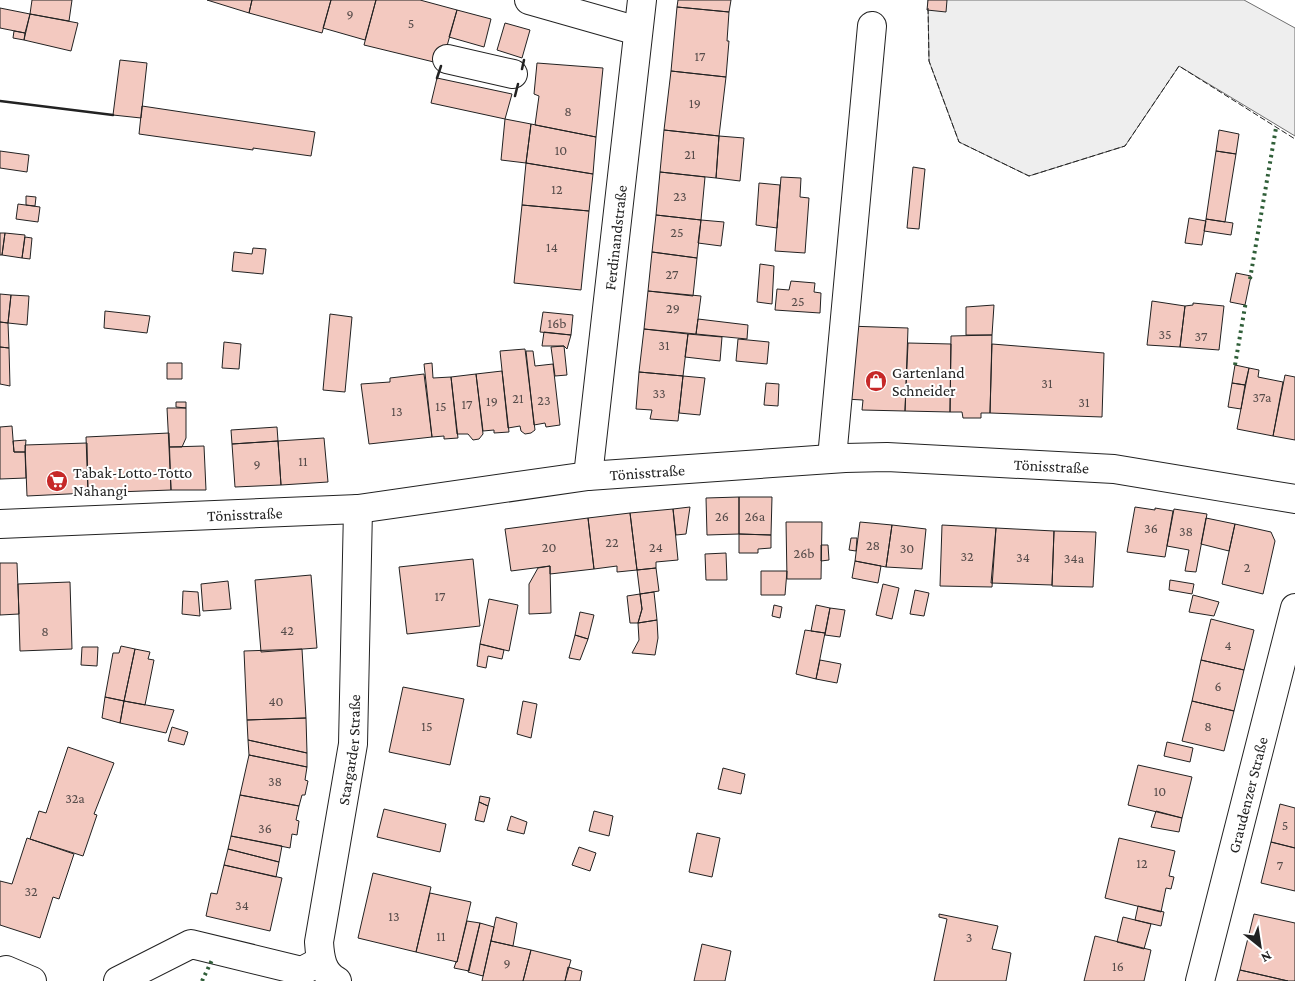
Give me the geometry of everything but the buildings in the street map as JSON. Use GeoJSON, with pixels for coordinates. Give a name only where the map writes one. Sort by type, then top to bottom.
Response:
{"type":"FeatureCollection","features":[{"type":"Feature","properties":{"kind":"street"},"geometry":{"type":"LineString","coordinates":[[529,0],[638,31]]}},
{"type":"Feature","properties":{"kind":"street","name":"Ferdinandstraße"},"geometry":{"type":"LineString","coordinates":[[588,476],[642,0]]}},
{"type":"Feature","properties":{"kind":"street"},"geometry":{"type":"LineString","coordinates":[[832,458],[872,26]]}},
{"type":"Feature","properties":{"kind":"street"},"geometry":{"type":"LineString","coordinates":[[446,59],[513,74]]}},
{"type":"Feature","properties":{"kind":"street","name":"Tönisstraße"},"geometry":{"type":"LineString","coordinates":[[0,524],[358,509],[588,476],[832,458],[887,457],[1114,469],[1295,499]]}},
{"type":"Feature","properties":{"kind":"street","name":"Stargarder Straße"},"geometry":{"type":"LineString","coordinates":[[329,971],[319,942],[353,744],[358,509]]}},
{"type":"Feature","properties":{"kind":"street","name":"Graudenzer Straße"},"geometry":{"type":"LineString","coordinates":[[1200,981],[1295,608]]}},
{"type":"Feature","properties":{"kind":"street"},"geometry":{"type":"LineString","coordinates":[[118,981],[190,944],[302,971],[329,971]]}},
{"type":"Feature","properties":{"kind":"street"},"geometry":{"type":"LineString","coordinates":[[0,972],[6,970],[32,981]]}},
{"type":"Feature","properties":{"kind":"shaded area"},"geometry":{"type":"Polygon","coordinates":[[[928,0],[1244,0],[1295,28],[1295,136],[1179,66],[1125,146],[1029,176],[959,142],[929,61],[928,0]]]}},
{"type":"Feature","properties":{"kind":"hedge"},"geometry":{"type":"LineString","coordinates":[[1250,279],[1276,128]]}},
{"type":"Feature","properties":{"kind":"hedge"},"geometry":{"type":"LineString","coordinates":[[1235,365],[1246,301]]}},
{"type":"Feature","properties":{"kind":"hedge"},"geometry":{"type":"LineString","coordinates":[[202,981],[212,960]]}},
{"type":"Feature","properties":{"kind":"fence"},"geometry":{"type":"LineString","coordinates":[[928,8],[929,61],[959,142],[1029,176],[1125,146],[1179,66],[1295,139]]}},
{"type":"Feature","properties":{"kind":"wall"},"geometry":{"type":"LineString","coordinates":[[522,69],[524,60]]}},
{"type":"Feature","properties":{"kind":"wall"},"geometry":{"type":"LineString","coordinates":[[437,78],[441,66]]}},
{"type":"Feature","properties":{"kind":"wall"},"geometry":{"type":"LineString","coordinates":[[515,96],[518,84]]}},
{"type":"Feature","properties":{"kind":"wall"},"geometry":{"type":"LineString","coordinates":[[0,101],[113,115]]}},
{"type":"Feature","properties":{"kind":"place","name":"Gartenland Schneider"},"geometry":{"type":"Point","coordinates":[876,381]}},
{"type":"Feature","properties":{"kind":"place","name":"Tabak-Lotto-Totto Nahangi"},"geometry":{"type":"Point","coordinates":[57,481]}}]}
